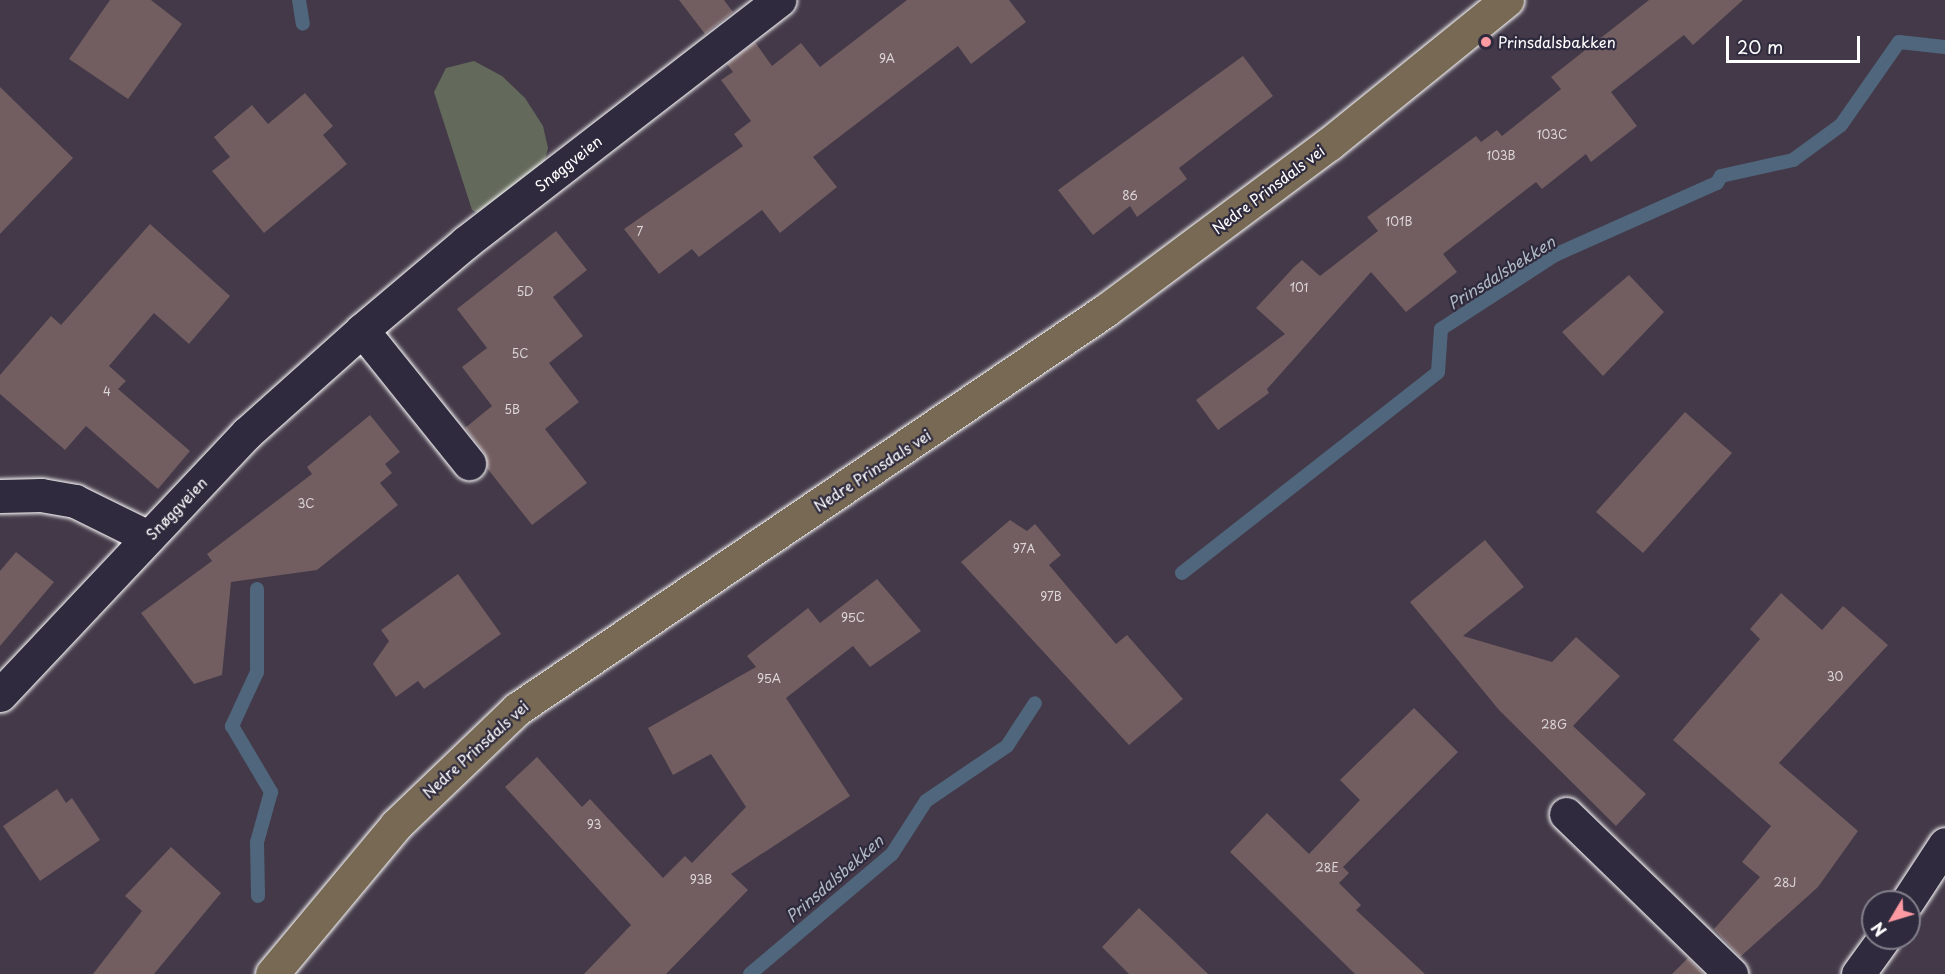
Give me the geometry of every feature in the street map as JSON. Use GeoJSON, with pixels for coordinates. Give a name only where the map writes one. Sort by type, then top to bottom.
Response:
{"type":"FeatureCollection","features":[{"type":"Feature","properties":{"kind":"main road","name":"Nedre Prinsdals vei"},"geometry":{"type":"LineString","coordinates":[[272,974],[396,825],[517,709],[1106,310],[1329,144],[1507,0]]}},
{"type":"Feature","properties":{"kind":"street","name":"Snøggveien"},"geometry":{"type":"LineString","coordinates":[[0,695],[247,433],[362,330],[466,242],[779,0]]}},
{"type":"Feature","properties":{"kind":"street"},"geometry":{"type":"LineString","coordinates":[[362,330],[469,464]]}},
{"type":"Feature","properties":{"kind":"street"},"geometry":{"type":"LineString","coordinates":[[0,496],[41,495],[75,501],[148,537]]}},
{"type":"Feature","properties":{"kind":"street"},"geometry":{"type":"LineString","coordinates":[[1566,814],[1731,974]]}},
{"type":"Feature","properties":{"kind":"street"},"geometry":{"type":"LineString","coordinates":[[1915,890],[1945,844]]}},
{"type":"Feature","properties":{"kind":"street"},"geometry":{"type":"LineString","coordinates":[[1858,974],[1875,950]]}},
{"type":"Feature","properties":{"kind":"green space"},"geometry":{"type":"Polygon","coordinates":[[[474,61],[502,76],[525,98],[543,126],[548,148],[541,174],[484,216],[472,210],[434,92],[446,68],[474,61]]]}},
{"type":"Feature","properties":{"kind":"building"},"geometry":{"type":"Polygon","coordinates":[[[110,0],[151,0],[182,24],[128,99],[69,59],[110,0]]]}},
{"type":"Feature","properties":{"kind":"building"},"geometry":{"type":"Polygon","coordinates":[[[679,0],[724,0],[733,12],[705,34],[679,0]]]}},
{"type":"Feature","properties":{"kind":"building"},"geometry":{"type":"Polygon","coordinates":[[[907,0],[1009,0],[1026,22],[971,64],[958,46],[813,157],[837,187],[780,233],[762,210],[699,257],[692,249],[659,274],[624,229],[743,146],[734,134],[751,121],[721,80],[733,72],[727,64],[755,42],[772,66],[801,43],[820,67],[907,0]]]}},
{"type":"Feature","properties":{"kind":"building"},"geometry":{"type":"Polygon","coordinates":[[[1649,0],[1743,0],[1693,45],[1684,35],[1611,92],[1637,126],[1591,162],[1586,154],[1542,189],[1536,182],[1443,254],[1457,272],[1406,312],[1371,272],[1267,389],[1269,393],[1218,430],[1196,400],[1285,334],[1256,308],[1294,267],[1302,260],[1320,276],[1378,231],[1367,217],[1476,136],[1481,142],[1497,130],[1502,136],[1561,89],[1551,77],[1649,0]]]}},
{"type":"Feature","properties":{"kind":"building"},"geometry":{"type":"Polygon","coordinates":[[[1243,56],[1273,96],[1179,168],[1187,179],[1137,217],[1130,206],[1093,235],[1058,190],[1243,56]]]}},
{"type":"Feature","properties":{"kind":"building"},"geometry":{"type":"Polygon","coordinates":[[[0,87],[73,158],[0,234],[0,87]]]}},
{"type":"Feature","properties":{"kind":"building"},"geometry":{"type":"Polygon","coordinates":[[[305,93],[333,126],[323,135],[347,164],[264,233],[212,171],[230,157],[214,137],[252,105],[268,124],[305,93]]]}},
{"type":"Feature","properties":{"kind":"building"},"geometry":{"type":"Polygon","coordinates":[[[150,224],[230,296],[189,344],[154,313],[109,366],[126,381],[118,389],[190,451],[158,489],[86,426],[65,450],[0,394],[0,375],[51,316],[61,325],[150,224]]]}},
{"type":"Feature","properties":{"kind":"building"},"geometry":{"type":"Polygon","coordinates":[[[556,231],[587,270],[553,297],[583,336],[549,363],[579,402],[545,429],[587,483],[532,525],[487,468],[484,452],[465,428],[492,406],[462,367],[487,348],[457,309],[556,231]]]}},
{"type":"Feature","properties":{"kind":"building"},"geometry":{"type":"Polygon","coordinates":[[[1629,275],[1664,312],[1603,376],[1562,332],[1629,275]]]}},
{"type":"Feature","properties":{"kind":"building"},"geometry":{"type":"Polygon","coordinates":[[[1685,412],[1732,453],[1643,553],[1596,512],[1685,412]]]}},
{"type":"Feature","properties":{"kind":"building"},"geometry":{"type":"Polygon","coordinates":[[[370,415],[400,452],[385,464],[392,473],[380,483],[398,505],[317,570],[231,582],[222,675],[194,684],[141,613],[212,561],[207,554],[312,474],[307,467],[370,415]]]}},
{"type":"Feature","properties":{"kind":"building"},"geometry":{"type":"Polygon","coordinates":[[[1010,520],[1027,531],[1035,524],[1061,555],[1049,565],[1116,644],[1127,635],[1183,699],[1129,745],[961,562],[1010,520]]]}},
{"type":"Feature","properties":{"kind":"building"},"geometry":{"type":"Polygon","coordinates":[[[1485,540],[1524,587],[1463,636],[1552,662],[1576,637],[1620,676],[1573,726],[1646,794],[1616,826],[1499,710],[1410,602],[1485,540]]]}},
{"type":"Feature","properties":{"kind":"building"},"geometry":{"type":"Polygon","coordinates":[[[16,552],[54,582],[0,646],[0,571],[16,552]]]}},
{"type":"Feature","properties":{"kind":"building"},"geometry":{"type":"Polygon","coordinates":[[[458,574],[501,634],[424,689],[418,681],[396,697],[373,664],[389,641],[381,630],[458,574]]]}},
{"type":"Feature","properties":{"kind":"building"},"geometry":{"type":"Polygon","coordinates":[[[877,579],[921,631],[870,667],[853,646],[786,698],[850,796],[731,874],[748,890],[666,974],[584,974],[631,925],[505,787],[537,757],[582,807],[590,799],[663,878],[685,856],[692,863],[746,807],[711,754],[673,775],[648,728],[756,667],[747,656],[808,608],[820,623],[877,579]]]}},
{"type":"Feature","properties":{"kind":"building"},"geometry":{"type":"Polygon","coordinates":[[[1781,593],[1822,630],[1843,606],[1888,645],[1779,763],[1858,831],[1818,887],[1740,957],[1714,929],[1760,877],[1742,862],[1771,826],[1673,740],[1760,639],[1750,629],[1781,593]]]}},
{"type":"Feature","properties":{"kind":"building"},"geometry":{"type":"Polygon","coordinates":[[[1414,708],[1458,752],[1343,867],[1349,873],[1339,883],[1361,905],[1356,910],[1425,974],[1355,974],[1230,852],[1267,813],[1309,854],[1360,800],[1340,780],[1414,708]]]}},
{"type":"Feature","properties":{"kind":"building"},"geometry":{"type":"Polygon","coordinates":[[[57,789],[66,803],[72,798],[100,840],[40,881],[3,826],[57,789]]]}},
{"type":"Feature","properties":{"kind":"building"},"geometry":{"type":"Polygon","coordinates":[[[171,847],[221,893],[154,974],[93,974],[142,911],[125,896],[171,847]]]}},
{"type":"Feature","properties":{"kind":"building"},"geometry":{"type":"Polygon","coordinates":[[[1139,908],[1208,974],[1129,974],[1102,947],[1139,908]]]}},
{"type":"Feature","properties":{"kind":"building"},"geometry":{"type":"Polygon","coordinates":[[[1688,958],[1704,974],[1672,974],[1688,958]]]}},
{"type":"Feature","properties":{"kind":"waterway"},"geometry":{"type":"LineString","coordinates":[[299,0],[303,24]]}},
{"type":"Feature","properties":{"kind":"waterway","name":"Prinsdalsbekken"},"geometry":{"type":"LineString","coordinates":[[1182,573],[1438,372],[1441,329],[1555,255],[1717,183],[1721,176],[1793,160],[1841,125],[1899,42],[1945,47]]}},
{"type":"Feature","properties":{"kind":"waterway"},"geometry":{"type":"LineString","coordinates":[[257,589],[257,672],[232,726],[271,792],[257,842],[258,896]]}},
{"type":"Feature","properties":{"kind":"waterway","name":"Prinsdalsbekken"},"geometry":{"type":"LineString","coordinates":[[750,974],[892,854],[926,801],[1007,746],[1035,703]]}},
{"type":"Feature","properties":{"kind":"place","name":"Prinsdalsbakken"},"geometry":{"type":"Point","coordinates":[1486,42]}}]}
